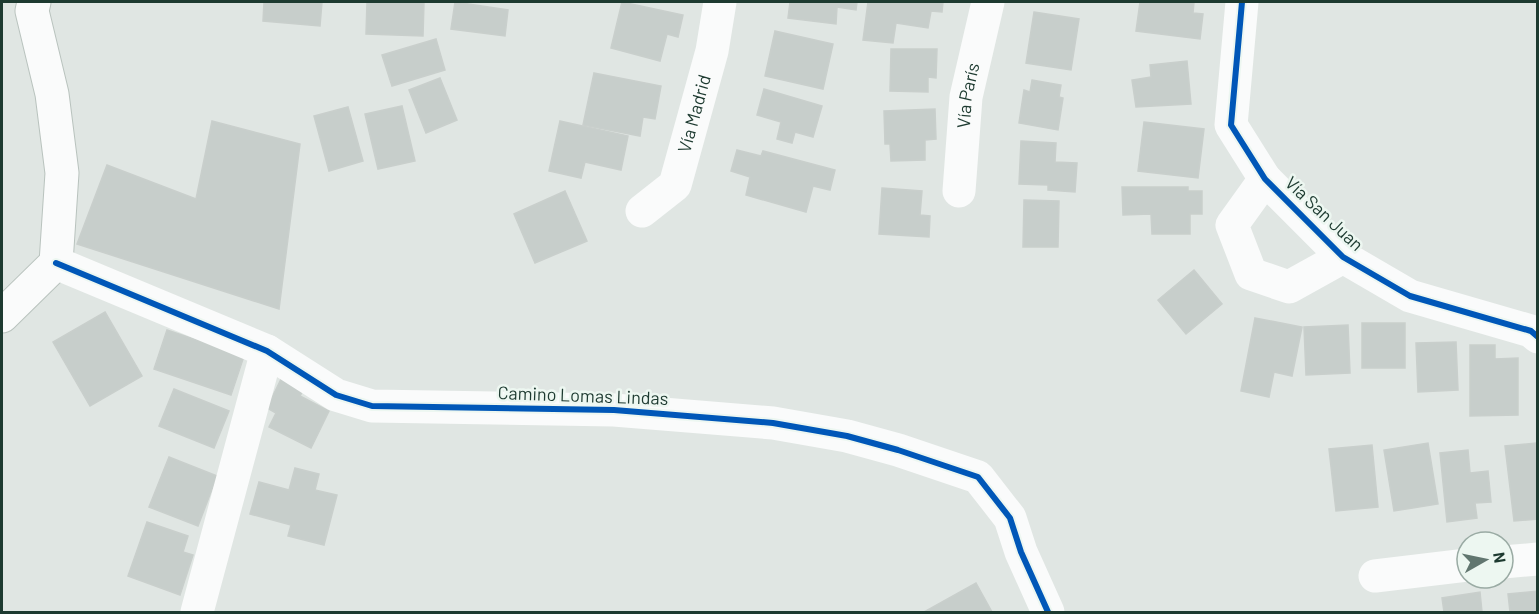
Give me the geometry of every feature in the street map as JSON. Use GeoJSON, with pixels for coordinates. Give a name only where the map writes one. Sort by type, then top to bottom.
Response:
{"type":"FeatureCollection","features":[{"type":"Feature","properties":{"kind":"street"},"geometry":{"type":"LineString","coordinates":[[2,316],[56,263],[62,173],[52,94],[32,11],[34,2]]}},
{"type":"Feature","properties":{"kind":"street","name":"Vía Madrid"},"geometry":{"type":"LineString","coordinates":[[642,211],[675,185],[712,51],[720,2]]}},
{"type":"Feature","properties":{"kind":"street","name":"Vía París"},"geometry":{"type":"LineString","coordinates":[[959,191],[966,97],[988,2]]}},
{"type":"Feature","properties":{"kind":"street","name":"Vía San Juan"},"geometry":{"type":"LineString","coordinates":[[1242,2],[1231,125],[1265,179],[1343,256],[1410,297],[1531,331],[1538,337]]}},
{"type":"Feature","properties":{"kind":"street"},"geometry":{"type":"LineString","coordinates":[[1265,179],[1232,225],[1251,274],[1289,287],[1343,256]]}},
{"type":"Feature","properties":{"kind":"street","name":"Camino Lomas Lindas"},"geometry":{"type":"LineString","coordinates":[[56,263],[267,351],[336,394],[372,406],[614,410],[773,423],[847,436],[898,450],[978,477],[1010,518],[1021,552],[1048,612]]}},
{"type":"Feature","properties":{"kind":"street"},"geometry":{"type":"LineString","coordinates":[[196,612],[267,351]]}},
{"type":"Feature","properties":{"kind":"street"},"geometry":{"type":"LineString","coordinates":[[1515,561],[1538,559]]}},
{"type":"Feature","properties":{"kind":"street"},"geometry":{"type":"LineString","coordinates":[[1375,576],[1455,566]]}},
{"type":"Feature","properties":{"kind":"building"},"geometry":{"type":"Polygon","coordinates":[[[264,2],[322,2],[320,26],[263,21],[264,2]]]}},
{"type":"Feature","properties":{"kind":"building"},"geometry":{"type":"Polygon","coordinates":[[[367,2],[424,2],[423,36],[366,34],[367,2]]]}},
{"type":"Feature","properties":{"kind":"building"},"geometry":{"type":"Polygon","coordinates":[[[455,2],[508,10],[505,36],[451,29],[455,2]]]}},
{"type":"Feature","properties":{"kind":"building"},"geometry":{"type":"Polygon","coordinates":[[[622,2],[683,15],[678,37],[667,34],[660,61],[611,48],[622,2]]]}},
{"type":"Feature","properties":{"kind":"building"},"geometry":{"type":"Polygon","coordinates":[[[790,2],[857,2],[856,10],[837,7],[836,24],[788,18],[790,2]]]}},
{"type":"Feature","properties":{"kind":"building"},"geometry":{"type":"Polygon","coordinates":[[[868,2],[943,2],[942,12],[931,11],[928,28],[896,23],[893,43],[863,40],[868,2]]]}},
{"type":"Feature","properties":{"kind":"building"},"geometry":{"type":"Polygon","coordinates":[[[1140,2],[1194,2],[1193,13],[1203,14],[1200,39],[1136,31],[1140,2]]]}},
{"type":"Feature","properties":{"kind":"building"},"geometry":{"type":"Polygon","coordinates":[[[1034,12],[1079,19],[1071,70],[1026,63],[1034,12]]]}},
{"type":"Feature","properties":{"kind":"building"},"geometry":{"type":"Polygon","coordinates":[[[775,31],[833,44],[823,89],[765,76],[775,31]]]}},
{"type":"Feature","properties":{"kind":"building"},"geometry":{"type":"Polygon","coordinates":[[[436,39],[445,70],[392,86],[382,55],[436,39]]]}},
{"type":"Feature","properties":{"kind":"building"},"geometry":{"type":"Polygon","coordinates":[[[891,49],[937,49],[936,78],[928,77],[928,92],[890,91],[891,49]]]}},
{"type":"Feature","properties":{"kind":"building"},"geometry":{"type":"Polygon","coordinates":[[[1187,61],[1191,104],[1136,107],[1132,80],[1151,77],[1150,65],[1187,61]]]}},
{"type":"Feature","properties":{"kind":"building"},"geometry":{"type":"Polygon","coordinates":[[[594,73],[661,86],[655,119],[643,117],[640,136],[583,125],[594,73]]]}},
{"type":"Feature","properties":{"kind":"building"},"geometry":{"type":"Polygon","coordinates":[[[440,78],[457,120],[426,133],[409,90],[440,78]]]}},
{"type":"Feature","properties":{"kind":"building"},"geometry":{"type":"Polygon","coordinates":[[[1032,80],[1061,85],[1059,97],[1063,98],[1058,130],[1019,123],[1024,90],[1030,92],[1032,80]]]}},
{"type":"Feature","properties":{"kind":"building"},"geometry":{"type":"Polygon","coordinates":[[[764,89],[822,106],[813,137],[795,132],[792,143],[777,139],[781,122],[757,115],[764,89]]]}},
{"type":"Feature","properties":{"kind":"building"},"geometry":{"type":"Polygon","coordinates":[[[402,106],[415,161],[378,169],[365,114],[402,106]]]}},
{"type":"Feature","properties":{"kind":"building"},"geometry":{"type":"Polygon","coordinates":[[[348,107],[363,161],[329,171],[314,116],[348,107]]]}},
{"type":"Feature","properties":{"kind":"building"},"geometry":{"type":"Polygon","coordinates":[[[935,109],[936,139],[925,140],[925,160],[891,161],[890,144],[885,144],[884,111],[935,109]]]}},
{"type":"Feature","properties":{"kind":"building"},"geometry":{"type":"Polygon","coordinates":[[[212,121],[300,144],[279,309],[77,244],[107,165],[196,199],[212,121]]]}},
{"type":"Feature","properties":{"kind":"building"},"geometry":{"type":"Polygon","coordinates":[[[560,121],[628,136],[621,170],[585,162],[581,178],[549,171],[560,121]]]}},
{"type":"Feature","properties":{"kind":"building"},"geometry":{"type":"Polygon","coordinates":[[[1144,122],[1204,129],[1198,178],[1138,171],[1144,122]]]}},
{"type":"Feature","properties":{"kind":"building"},"geometry":{"type":"Polygon","coordinates":[[[1021,141],[1056,143],[1055,162],[1077,163],[1075,192],[1048,190],[1048,185],[1019,184],[1021,141]]]}},
{"type":"Feature","properties":{"kind":"building"},"geometry":{"type":"Polygon","coordinates":[[[737,150],[761,156],[763,151],[835,170],[830,190],[813,186],[806,212],[746,195],[750,177],[731,171],[737,150]]]}},
{"type":"Feature","properties":{"kind":"building"},"geometry":{"type":"Polygon","coordinates":[[[1122,187],[1188,187],[1188,191],[1202,191],[1202,214],[1190,214],[1190,234],[1152,234],[1151,214],[1123,215],[1122,187]]]}},
{"type":"Feature","properties":{"kind":"building"},"geometry":{"type":"Polygon","coordinates":[[[882,188],[922,191],[920,215],[930,216],[929,237],[879,234],[882,188]]]}},
{"type":"Feature","properties":{"kind":"building"},"geometry":{"type":"Polygon","coordinates":[[[565,191],[587,241],[535,263],[514,214],[565,191]]]}},
{"type":"Feature","properties":{"kind":"building"},"geometry":{"type":"Polygon","coordinates":[[[1024,200],[1059,201],[1058,247],[1023,247],[1024,200]]]}},
{"type":"Feature","properties":{"kind":"building"},"geometry":{"type":"Polygon","coordinates":[[[1194,270],[1222,304],[1186,334],[1158,300],[1194,270]]]}},
{"type":"Feature","properties":{"kind":"building"},"geometry":{"type":"Polygon","coordinates":[[[105,312],[142,376],[90,406],[53,342],[105,312]]]}},
{"type":"Feature","properties":{"kind":"building"},"geometry":{"type":"Polygon","coordinates":[[[1255,318],[1302,327],[1292,376],[1274,372],[1269,397],[1241,391],[1255,318]]]}},
{"type":"Feature","properties":{"kind":"building"},"geometry":{"type":"Polygon","coordinates":[[[1362,323],[1405,323],[1405,368],[1362,368],[1362,323]]]}},
{"type":"Feature","properties":{"kind":"building"},"geometry":{"type":"Polygon","coordinates":[[[1348,325],[1350,373],[1306,375],[1304,327],[1348,325]]]}},
{"type":"Feature","properties":{"kind":"building"},"geometry":{"type":"Polygon","coordinates":[[[167,330],[244,356],[231,395],[154,369],[167,330]]]}},
{"type":"Feature","properties":{"kind":"building"},"geometry":{"type":"Polygon","coordinates":[[[1456,342],[1458,390],[1418,392],[1416,343],[1456,342]]]}},
{"type":"Feature","properties":{"kind":"building"},"geometry":{"type":"Polygon","coordinates":[[[1470,345],[1495,345],[1495,359],[1518,358],[1518,415],[1470,416],[1470,345]]]}},
{"type":"Feature","properties":{"kind":"building"},"geometry":{"type":"Polygon","coordinates":[[[283,375],[305,387],[300,396],[329,411],[311,448],[269,427],[276,413],[267,408],[283,375]]]}},
{"type":"Feature","properties":{"kind":"building"},"geometry":{"type":"Polygon","coordinates":[[[174,389],[229,411],[214,448],[159,426],[174,389]]]}},
{"type":"Feature","properties":{"kind":"building"},"geometry":{"type":"Polygon","coordinates":[[[1428,443],[1438,504],[1394,511],[1384,450],[1428,443]]]}},
{"type":"Feature","properties":{"kind":"building"},"geometry":{"type":"Polygon","coordinates":[[[1536,443],[1538,519],[1514,521],[1505,446],[1536,443]]]}},
{"type":"Feature","properties":{"kind":"building"},"geometry":{"type":"Polygon","coordinates":[[[1372,445],[1378,507],[1336,511],[1329,449],[1372,445]]]}},
{"type":"Feature","properties":{"kind":"building"},"geometry":{"type":"Polygon","coordinates":[[[1468,450],[1470,473],[1488,471],[1491,502],[1475,503],[1477,518],[1447,522],[1440,453],[1468,450]]]}},
{"type":"Feature","properties":{"kind":"building"},"geometry":{"type":"Polygon","coordinates":[[[169,457],[217,476],[198,526],[149,507],[169,457]]]}},
{"type":"Feature","properties":{"kind":"building"},"geometry":{"type":"Polygon","coordinates":[[[295,468],[319,474],[315,490],[337,495],[324,545],[288,536],[291,525],[250,514],[259,482],[289,490],[295,468]]]}},
{"type":"Feature","properties":{"kind":"building"},"geometry":{"type":"Polygon","coordinates":[[[147,522],[188,536],[183,552],[193,555],[180,595],[128,576],[147,522]]]}},
{"type":"Feature","properties":{"kind":"building"},"geometry":{"type":"Polygon","coordinates":[[[976,583],[992,612],[924,612],[976,583]]]}},
{"type":"Feature","properties":{"kind":"building"},"geometry":{"type":"Polygon","coordinates":[[[1538,591],[1538,612],[1510,612],[1508,594],[1538,591]]]}},
{"type":"Feature","properties":{"kind":"building"},"geometry":{"type":"Polygon","coordinates":[[[1480,592],[1482,612],[1444,612],[1442,598],[1480,592]]]}},
{"type":"Feature","properties":{"kind":"cycle path"},"geometry":{"type":"LineString","coordinates":[[1242,2],[1231,125],[1265,179],[1343,257],[1410,296],[1531,331],[1538,337]]}},
{"type":"Feature","properties":{"kind":"cycle path"},"geometry":{"type":"LineString","coordinates":[[56,263],[267,351],[336,395],[372,406],[614,410],[773,423],[847,436],[898,450],[978,477],[1010,518],[1021,552],[1048,612]]}}]}
